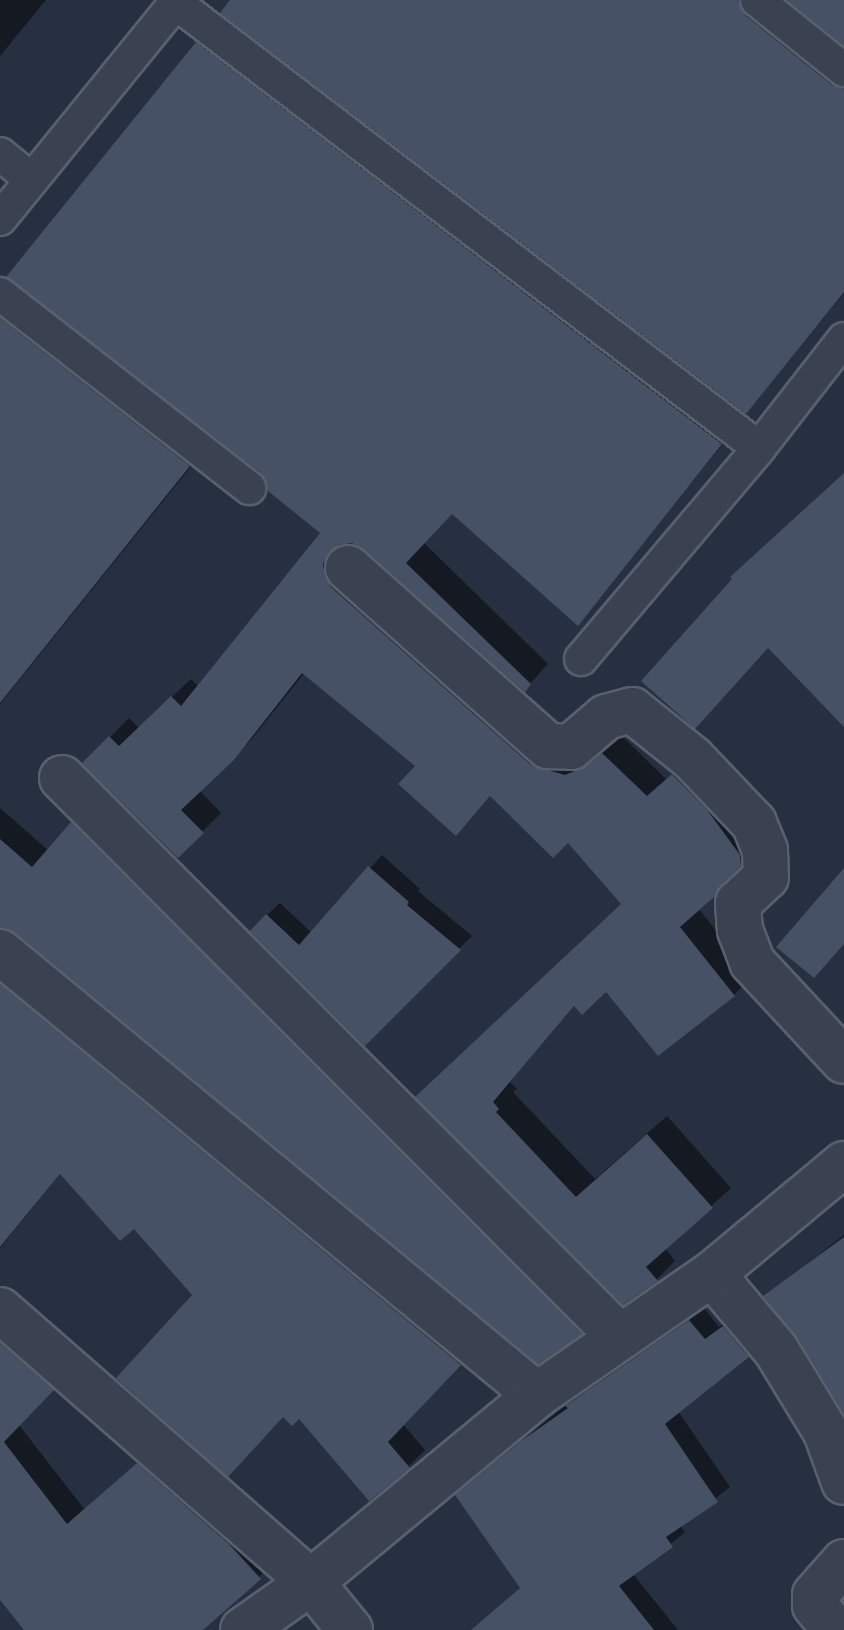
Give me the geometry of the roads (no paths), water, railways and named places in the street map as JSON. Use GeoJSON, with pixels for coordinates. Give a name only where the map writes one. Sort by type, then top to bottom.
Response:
{"type":"FeatureCollection","features":[{"type":"Feature","properties":{"kind":"street"},"geometry":{"type":"LineString","coordinates":[[348,568],[548,746],[571,747],[606,717],[632,710],[692,758],[754,823],[765,850],[766,877],[738,903],[740,930],[752,962],[844,1061]]}},
{"type":"Feature","properties":{"kind":"street"},"geometry":{"type":"LineString","coordinates":[[62,778],[618,1335]]}},
{"type":"Feature","properties":{"kind":"street"},"geometry":{"type":"LineString","coordinates":[[0,952],[537,1395]]}},
{"type":"Feature","properties":{"kind":"street"},"geometry":{"type":"LineString","coordinates":[[243,1630],[311,1582],[537,1395],[618,1335],[712,1274],[844,1164]]}},
{"type":"Feature","properties":{"kind":"street"},"geometry":{"type":"LineString","coordinates":[[712,1274],[776,1350],[826,1432],[844,1482]]}},
{"type":"Feature","properties":{"kind":"street"},"geometry":{"type":"LineString","coordinates":[[0,1310],[311,1582],[350,1630]]}},
{"type":"Feature","properties":{"kind":"street"},"geometry":{"type":"LineString","coordinates":[[835,1630],[815,1605],[815,1595],[844,1562]]}},
{"type":"Feature","properties":{"kind":"lane"},"geometry":{"type":"LineString","coordinates":[[757,0],[844,70]]}},
{"type":"Feature","properties":{"kind":"lane"},"geometry":{"type":"LineString","coordinates":[[0,219],[177,1],[759,448]]}},
{"type":"Feature","properties":{"kind":"lane"},"geometry":{"type":"LineString","coordinates":[[0,154],[32,180]]}},
{"type":"Feature","properties":{"kind":"lane"},"geometry":{"type":"LineString","coordinates":[[0,294],[249,488]]}},
{"type":"Feature","properties":{"kind":"lane"},"geometry":{"type":"LineString","coordinates":[[581,659],[759,448],[844,339]]}}]}
